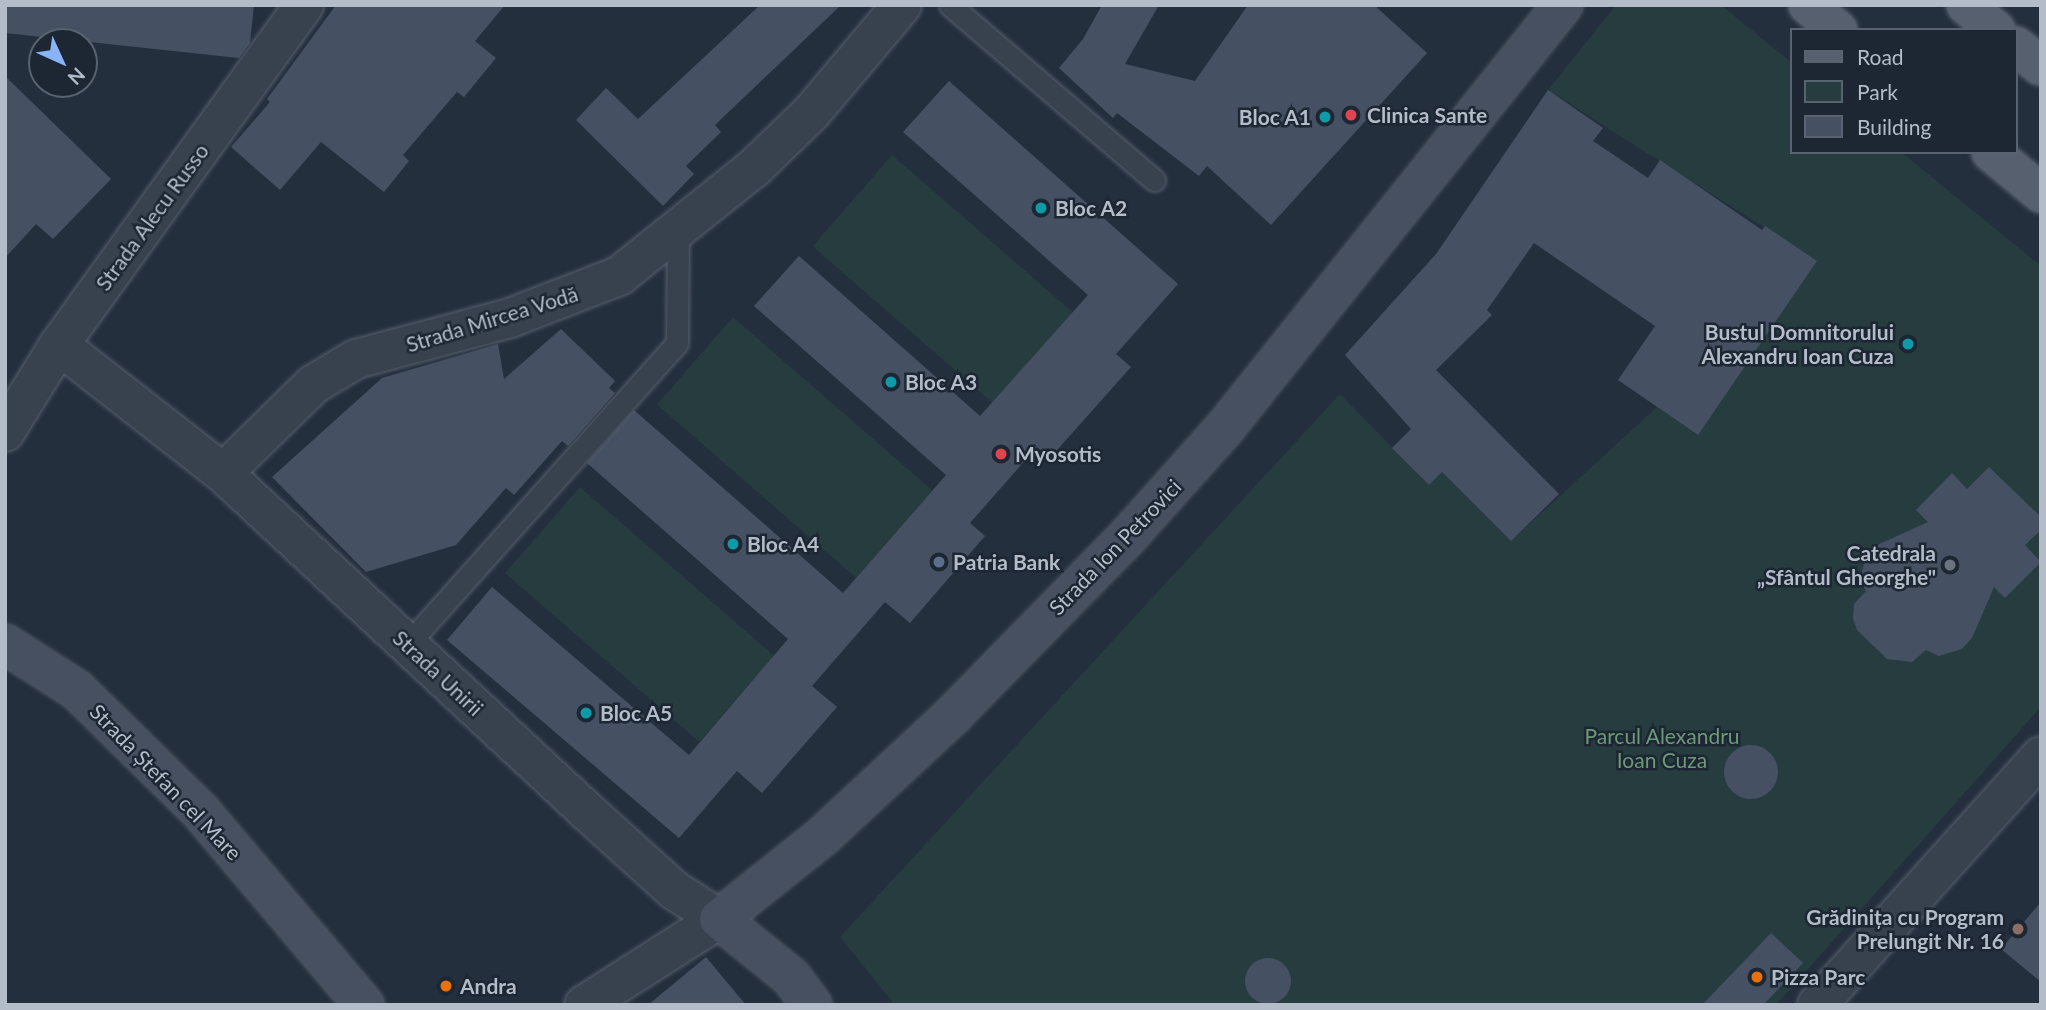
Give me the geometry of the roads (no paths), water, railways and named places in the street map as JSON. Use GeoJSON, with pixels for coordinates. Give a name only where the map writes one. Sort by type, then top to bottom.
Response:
{"type":"FeatureCollection","features":[{"type":"Feature","properties":{"kind":"main road","name":"Strada Ion Petrovici"},"geometry":{"type":"LineString","coordinates":[[719,919],[822,836],[953,715],[1130,534],[1224,429],[1563,5]]}},
{"type":"Feature","properties":{"kind":"main road"},"geometry":{"type":"LineString","coordinates":[[1808,5],[1836,28]]}},
{"type":"Feature","properties":{"kind":"main road"},"geometry":{"type":"LineString","coordinates":[[1966,5],[1994,28]]}},
{"type":"Feature","properties":{"kind":"main road"},"geometry":{"type":"LineString","coordinates":[[1992,154],[2041,193]]}},
{"type":"Feature","properties":{"kind":"main road","name":"Strada Ștefan cel Mare"},"geometry":{"type":"LineString","coordinates":[[5,644],[77,690],[201,812],[364,1005]]}},
{"type":"Feature","properties":{"kind":"main road","name":"Strada Unirii"},"geometry":{"type":"LineString","coordinates":[[719,919],[791,976],[812,1005]]}},
{"type":"Feature","properties":{"kind":"street","name":"Strada Alecu Russo"},"geometry":{"type":"LineString","coordinates":[[5,432],[60,345],[304,5]]}},
{"type":"Feature","properties":{"kind":"street","name":"Strada Mircea Vodă"},"geometry":{"type":"LineString","coordinates":[[223,474],[314,384],[356,359],[510,318],[619,276],[754,168],[811,113],[902,5]]}},
{"type":"Feature","properties":{"kind":"street","name":"Strada Unirii"},"geometry":{"type":"LineString","coordinates":[[60,345],[223,474],[674,890],[719,919]]}},
{"type":"Feature","properties":{"kind":"street"},"geometry":{"type":"LineString","coordinates":[[1817,1005],[2041,757]]}},
{"type":"Feature","properties":{"kind":"street","name":"Strada Ion Petrovici"},"geometry":{"type":"LineString","coordinates":[[584,1005],[719,919]]}},
{"type":"Feature","properties":{"kind":"lane"},"geometry":{"type":"LineString","coordinates":[[950,5],[1154,180]]}},
{"type":"Feature","properties":{"kind":"lane"},"geometry":{"type":"LineString","coordinates":[[407,645],[677,343],[678,229]]}},
{"type":"Feature","properties":{"kind":"place","name":"Clinica Sante"},"geometry":{"type":"Point","coordinates":[1351,115]}},
{"type":"Feature","properties":{"kind":"place","name":"Bloc A1"},"geometry":{"type":"Point","coordinates":[1325,117]}},
{"type":"Feature","properties":{"kind":"place","name":"Bloc A2"},"geometry":{"type":"Point","coordinates":[1041,208]}},
{"type":"Feature","properties":{"kind":"place","name":"Bustul Domnitorului Alexandru Ioan Cuza"},"geometry":{"type":"Point","coordinates":[1908,344]}},
{"type":"Feature","properties":{"kind":"place","name":"Bloc A3"},"geometry":{"type":"Point","coordinates":[891,382]}},
{"type":"Feature","properties":{"kind":"place","name":"Myosotis"},"geometry":{"type":"Point","coordinates":[1001,454]}},
{"type":"Feature","properties":{"kind":"place","name":"Bloc A4"},"geometry":{"type":"Point","coordinates":[733,544]}},
{"type":"Feature","properties":{"kind":"place","name":"Patria Bank"},"geometry":{"type":"Point","coordinates":[939,562]}},
{"type":"Feature","properties":{"kind":"place","name":"Catedrala „Sfântul Gheorghe\""},"geometry":{"type":"Point","coordinates":[1950,565]}},
{"type":"Feature","properties":{"kind":"place","name":"Bloc A5"},"geometry":{"type":"Point","coordinates":[586,713]}},
{"type":"Feature","properties":{"kind":"place","name":"Grădinița cu Program Prelungit Nr. 16"},"geometry":{"type":"Point","coordinates":[2018,929]}},
{"type":"Feature","properties":{"kind":"place","name":"Pizza Parc"},"geometry":{"type":"Point","coordinates":[1757,977]}},
{"type":"Feature","properties":{"kind":"place","name":"Andra"},"geometry":{"type":"Point","coordinates":[446,986]}},
{"type":"Feature","properties":{"kind":"park label","name":"Parcul Alexandru Ioan Cuza"},"geometry":{"type":"Point","coordinates":[1662,748]}}]}
